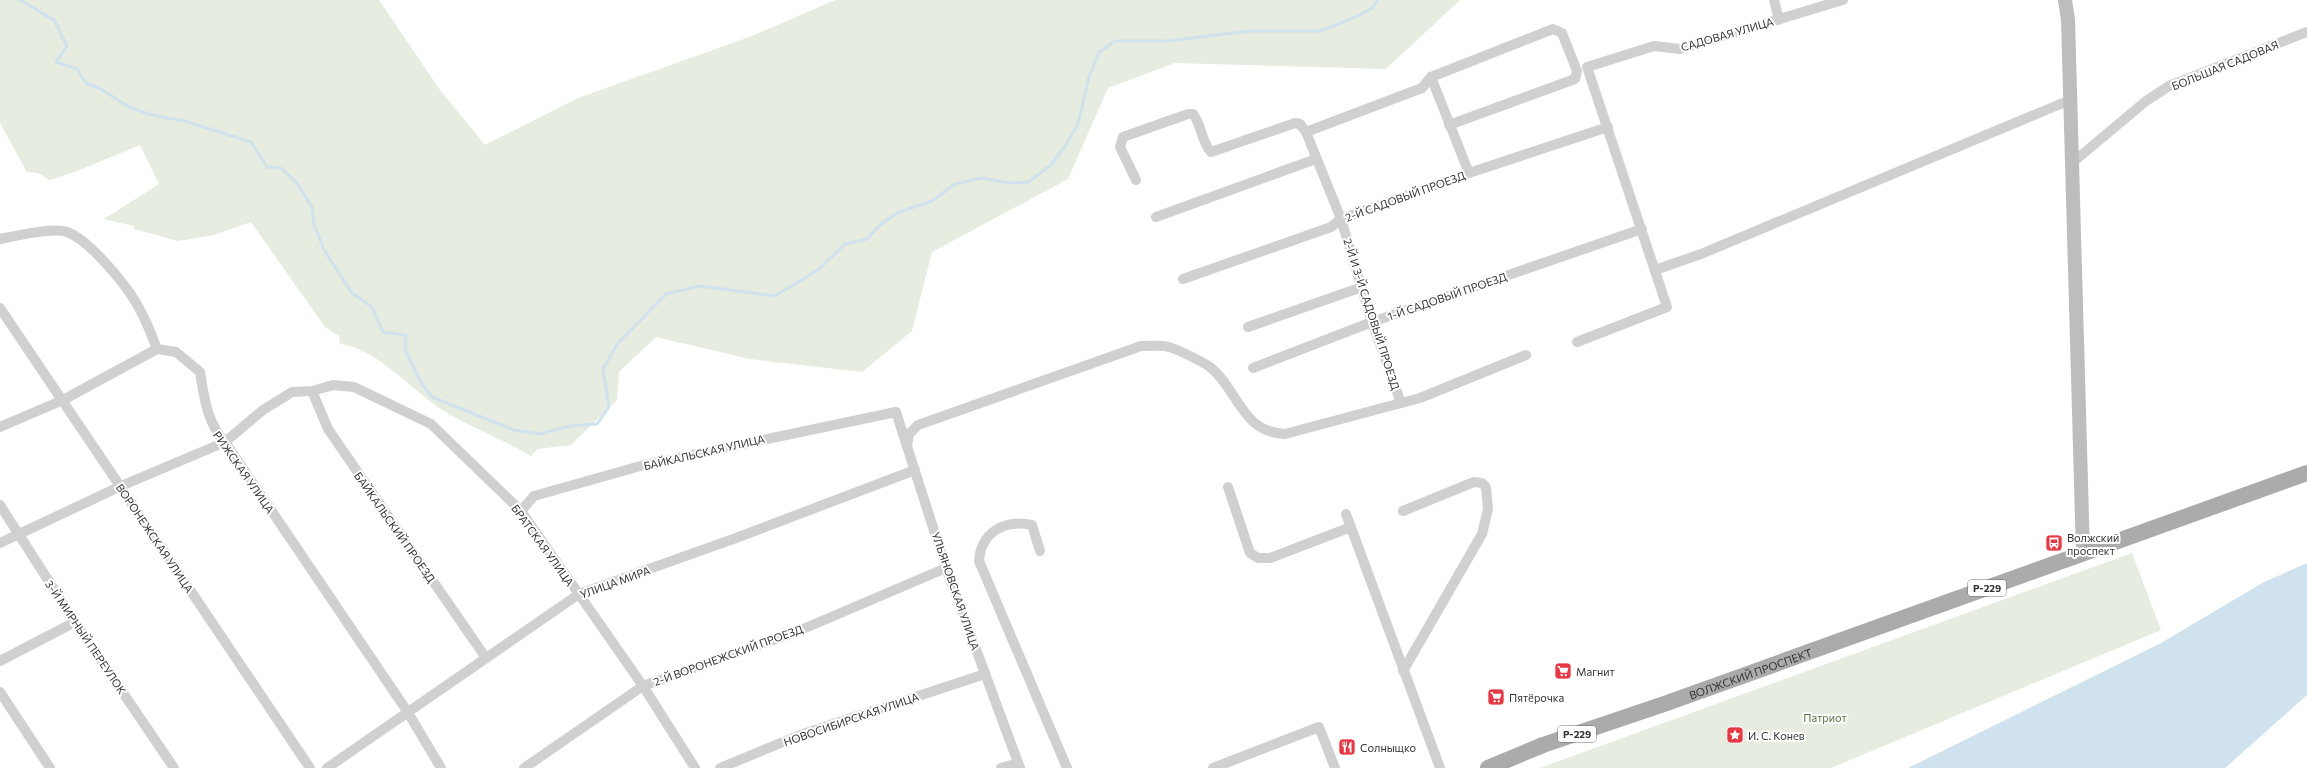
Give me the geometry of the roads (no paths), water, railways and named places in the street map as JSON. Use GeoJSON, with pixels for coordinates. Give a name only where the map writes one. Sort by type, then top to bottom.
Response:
{"type":"FeatureCollection","features":[{"type":"Feature","properties":{"kind":"main road","name":"ВОЛЖСКИЙ ПРОСПЕКТ"},"geometry":{"type":"LineString","coordinates":[[1488,768],[1543,745],[1668,703],[2307,473]]}},
{"type":"Feature","properties":{"kind":"street"},"geometry":{"type":"LineString","coordinates":[[1774,0],[1779,20]]}},
{"type":"Feature","properties":{"kind":"street","name":"САДОВАЯ УЛИЦА"},"geometry":{"type":"LineString","coordinates":[[1608,127],[1587,67],[1654,46],[1680,49],[1843,0]]}},
{"type":"Feature","properties":{"kind":"street"},"geometry":{"type":"LineString","coordinates":[[2065,0],[2068,20],[2083,554]]}},
{"type":"Feature","properties":{"kind":"street"},"geometry":{"type":"LineString","coordinates":[[1136,180],[1120,147],[1123,137],[1188,114],[1193,114],[1206,147],[1211,152],[1295,122],[1300,124],[1306,132],[1422,88],[1431,77],[1553,29],[1562,33],[1577,71],[1575,79],[1449,125]]}},
{"type":"Feature","properties":{"kind":"street","name":"БОЛЬШАЯ САДОВАЯ"},"geometry":{"type":"LineString","coordinates":[[2072,163],[2146,101],[2169,86],[2307,32]]}},
{"type":"Feature","properties":{"kind":"street"},"geometry":{"type":"LineString","coordinates":[[1431,77],[1469,173]]}},
{"type":"Feature","properties":{"kind":"street"},"geometry":{"type":"LineString","coordinates":[[1655,270],[1706,252],[2070,100]]}},
{"type":"Feature","properties":{"kind":"street"},"geometry":{"type":"LineString","coordinates":[[1577,342],[1667,307],[1608,127]]}},
{"type":"Feature","properties":{"kind":"street","name":"2-Й САДОВЫЙ ПРОЕЗД"},"geometry":{"type":"LineString","coordinates":[[1183,279],[1331,227],[1340,219],[1469,173],[1608,127]]}},
{"type":"Feature","properties":{"kind":"street","name":"2-Й И 3-Й САДОВЫЙ ПРОЕЗД"},"geometry":{"type":"LineString","coordinates":[[1306,132],[1340,219],[1372,322],[1401,403]]}},
{"type":"Feature","properties":{"kind":"street"},"geometry":{"type":"LineString","coordinates":[[1156,217],[1316,159]]}},
{"type":"Feature","properties":{"kind":"street","name":"1-Й САДОВЫЙ ПРОЕЗД"},"geometry":{"type":"LineString","coordinates":[[1253,368],[1372,322],[1642,229]]}},
{"type":"Feature","properties":{"kind":"street"},"geometry":{"type":"LineString","coordinates":[[0,239],[47,232],[66,232],[86,243],[105,263],[140,308],[158,349],[63,400],[0,427]]}},
{"type":"Feature","properties":{"kind":"street"},"geometry":{"type":"LineString","coordinates":[[1248,327],[1362,287]]}},
{"type":"Feature","properties":{"kind":"street","name":"ВОРОНЕЖСКАЯ УЛИЦА"},"geometry":{"type":"LineString","coordinates":[[0,308],[310,768]]}},
{"type":"Feature","properties":{"kind":"street"},"geometry":{"type":"LineString","coordinates":[[907,447],[909,434],[918,425],[1141,346],[1169,347],[1210,367],[1244,414],[1258,425],[1274,433],[1298,432],[1420,398],[1526,355]]}},
{"type":"Feature","properties":{"kind":"street","name":"РИЖСКАЯ УЛИЦА"},"geometry":{"type":"LineString","coordinates":[[158,349],[176,352],[200,372],[206,406],[216,432],[225,442],[407,711],[441,768]]}},
{"type":"Feature","properties":{"kind":"street","name":"БРАТСКАЯ УЛИЦА"},"geometry":{"type":"LineString","coordinates":[[312,391],[333,385],[354,387],[431,424],[521,511],[642,686],[694,768]]}},
{"type":"Feature","properties":{"kind":"street"},"geometry":{"type":"LineString","coordinates":[[0,543],[121,486],[225,442],[263,410],[292,392],[312,391]]}},
{"type":"Feature","properties":{"kind":"street","name":"БАЙКАЛЬСКИЙ ПРОЕЗД"},"geometry":{"type":"LineString","coordinates":[[312,391],[328,429],[486,658]]}},
{"type":"Feature","properties":{"kind":"street","name":"БАЙКАЛЬСКАЯ УЛИЦА"},"geometry":{"type":"LineString","coordinates":[[521,511],[534,496],[644,465],[896,412]]}},
{"type":"Feature","properties":{"kind":"street","name":"УЛЬЯНОВСКАЯ УЛИЦА"},"geometry":{"type":"LineString","coordinates":[[896,412],[946,568],[1019,765]]}},
{"type":"Feature","properties":{"kind":"street","name":"УЛИЦА МИРА"},"geometry":{"type":"LineString","coordinates":[[327,768],[407,711],[579,594],[736,538],[915,470]]}},
{"type":"Feature","properties":{"kind":"street"},"geometry":{"type":"LineString","coordinates":[[1403,511],[1474,482],[1482,483],[1486,487],[1488,509],[1482,534],[1403,671]]}},
{"type":"Feature","properties":{"kind":"street"},"geometry":{"type":"LineString","coordinates":[[1228,487],[1250,553],[1258,558],[1270,558],[1351,527]]}},
{"type":"Feature","properties":{"kind":"street","name":"3-Й МИРНЫЙ ПЕРЕУЛОК"},"geometry":{"type":"LineString","coordinates":[[0,505],[75,622],[174,768]]}},
{"type":"Feature","properties":{"kind":"street"},"geometry":{"type":"LineString","coordinates":[[1346,514],[1440,768]]}},
{"type":"Feature","properties":{"kind":"street"},"geometry":{"type":"LineString","coordinates":[[1040,551],[1032,525],[1020,522],[1000,528],[984,539],[980,548],[979,561],[1067,768]]}},
{"type":"Feature","properties":{"kind":"street","name":"2-Й ВОРОНЕЖСКИЙ ПРОЕЗД"},"geometry":{"type":"LineString","coordinates":[[524,768],[642,686],[796,632],[946,568]]}},
{"type":"Feature","properties":{"kind":"street"},"geometry":{"type":"LineString","coordinates":[[0,661],[75,622]]}},
{"type":"Feature","properties":{"kind":"street","name":"НОВОСИБИРСКАЯ УЛИЦА"},"geometry":{"type":"LineString","coordinates":[[720,768],[800,735],[985,674]]}},
{"type":"Feature","properties":{"kind":"street"},"geometry":{"type":"LineString","coordinates":[[0,692],[50,768]]}},
{"type":"Feature","properties":{"kind":"street"},"geometry":{"type":"LineString","coordinates":[[1213,768],[1319,727],[1335,768]]}},
{"type":"Feature","properties":{"kind":"street"},"geometry":{"type":"LineString","coordinates":[[1001,768],[1019,765]]}},
{"type":"Feature","properties":{"kind":"water"},"geometry":{"type":"Polygon","coordinates":[[[2307,563],[2307,695],[2225,768],[1908,768],[2161,643],[2264,582],[2307,563]]]}},
{"type":"Feature","properties":{"kind":"waterway"},"geometry":{"type":"LineString","coordinates":[[20,0],[54,20],[67,46],[56,62],[77,69],[86,83],[101,89],[129,107],[152,115],[185,121],[251,142],[267,167],[281,168],[297,183],[312,207],[314,224],[324,250],[352,293],[372,307],[383,332],[406,335],[405,349],[420,381],[432,397],[514,430],[540,434],[570,426],[597,424],[609,407],[603,369],[618,343],[666,294],[700,286],[775,296],[818,270],[845,244],[867,239],[881,224],[897,213],[932,201],[955,184],[981,178],[1010,183],[1028,182],[1050,166],[1066,145],[1078,124],[1089,77],[1099,52],[1115,41],[1167,41],[1250,31],[1320,31],[1349,20],[1371,9],[1378,0]]}},
{"type":"Feature","properties":{"kind":"place","name":"Волжский проспект"},"geometry":{"type":"Point","coordinates":[2054,543]}},
{"type":"Feature","properties":{"kind":"place","name":"Магнит"},"geometry":{"type":"Point","coordinates":[1563,671]}},
{"type":"Feature","properties":{"kind":"place","name":"Пятёрочка"},"geometry":{"type":"Point","coordinates":[1496,697]}},
{"type":"Feature","properties":{"kind":"place","name":"И. С. Конев"},"geometry":{"type":"Point","coordinates":[1735,735]}},
{"type":"Feature","properties":{"kind":"place","name":"Солныщко"},"geometry":{"type":"Point","coordinates":[1347,747]}},
{"type":"Feature","properties":{"kind":"park label","name":"Патриот"},"geometry":{"type":"Point","coordinates":[1825,717]}}]}
